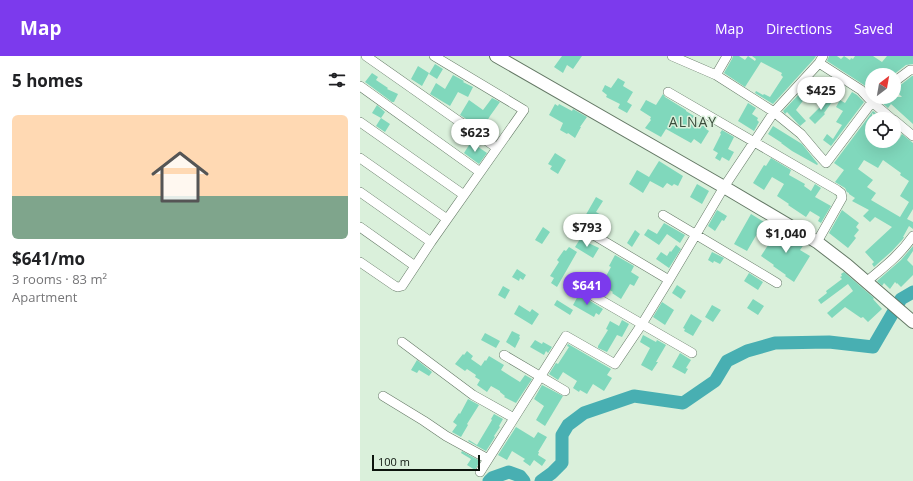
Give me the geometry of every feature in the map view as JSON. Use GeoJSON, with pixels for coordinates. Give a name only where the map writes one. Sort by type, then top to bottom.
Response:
{"type":"FeatureCollection","features":[{"type":"Feature","properties":{"kind":"main road"},"geometry":{"type":"LineString","coordinates":[[496,56],[817,242],[847,265],[909,318]]}},
{"type":"Feature","properties":{"kind":"street"},"geometry":{"type":"LineString","coordinates":[[366,56],[497,148]]}},
{"type":"Feature","properties":{"kind":"street"},"geometry":{"type":"LineString","coordinates":[[360,262],[398,288],[402,286],[431,242],[524,110],[434,56]]}},
{"type":"Feature","properties":{"kind":"street"},"geometry":{"type":"LineString","coordinates":[[672,56],[716,75],[774,112],[801,134],[826,163],[870,104]]}},
{"type":"Feature","properties":{"kind":"street"},"geometry":{"type":"LineString","coordinates":[[716,75],[727,56]]}},
{"type":"Feature","properties":{"kind":"street"},"geometry":{"type":"LineString","coordinates":[[480,472],[566,336],[615,364],[642,324],[724,187],[774,112],[821,60],[865,93]]}},
{"type":"Feature","properties":{"kind":"street"},"geometry":{"type":"LineString","coordinates":[[901,77],[910,70],[913,70]]}},
{"type":"Feature","properties":{"kind":"street"},"geometry":{"type":"LineString","coordinates":[[360,86],[480,172]]}},
{"type":"Feature","properties":{"kind":"street"},"geometry":{"type":"LineString","coordinates":[[668,92],[841,193],[842,198],[817,242]]}},
{"type":"Feature","properties":{"kind":"street"},"geometry":{"type":"LineString","coordinates":[[879,104],[886,112]]}},
{"type":"Feature","properties":{"kind":"street"},"geometry":{"type":"LineString","coordinates":[[360,122],[464,195]]}},
{"type":"Feature","properties":{"kind":"street"},"geometry":{"type":"LineString","coordinates":[[901,126],[913,136]]}},
{"type":"Feature","properties":{"kind":"street"},"geometry":{"type":"LineString","coordinates":[[360,158],[447,219]]}},
{"type":"Feature","properties":{"kind":"street"},"geometry":{"type":"LineString","coordinates":[[360,192],[431,242]]}},
{"type":"Feature","properties":{"kind":"street"},"geometry":{"type":"LineString","coordinates":[[663,216],[777,283]]}},
{"type":"Feature","properties":{"kind":"street"},"geometry":{"type":"LineString","coordinates":[[360,227],[415,266]]}},
{"type":"Feature","properties":{"kind":"street"},"geometry":{"type":"LineString","coordinates":[[592,234],[669,280]]}},
{"type":"Feature","properties":{"kind":"street"},"geometry":{"type":"LineString","coordinates":[[866,282],[897,256],[912,238]]}},
{"type":"Feature","properties":{"kind":"street"},"geometry":{"type":"LineString","coordinates":[[583,290],[692,353]]}},
{"type":"Feature","properties":{"kind":"street"},"geometry":{"type":"LineString","coordinates":[[402,342],[473,395],[514,418]]}},
{"type":"Feature","properties":{"kind":"street"},"geometry":{"type":"LineString","coordinates":[[504,354],[565,391]]}},
{"type":"Feature","properties":{"kind":"street"},"geometry":{"type":"LineString","coordinates":[[383,396],[446,436],[488,459]]}},
{"type":"Feature","properties":{"kind":"building"},"geometry":{"type":"Polygon","coordinates":[[[562,56],[582,56],[573,69],[567,65],[563,73],[554,67],[562,56]]]}},
{"type":"Feature","properties":{"kind":"building"},"geometry":{"type":"Polygon","coordinates":[[[733,56],[739,56],[745,60],[748,56],[755,61],[756,59],[752,56],[816,56],[773,104],[755,93],[756,91],[770,97],[783,77],[781,75],[782,73],[761,62],[745,87],[724,73],[733,56]]]}},
{"type":"Feature","properties":{"kind":"building"},"geometry":{"type":"Polygon","coordinates":[[[829,56],[837,56],[841,59],[844,56],[850,60],[855,56],[873,56],[882,62],[887,56],[913,56],[913,64],[906,65],[901,69],[865,68],[865,86],[827,61],[829,56]]]}},
{"type":"Feature","properties":{"kind":"building"},"geometry":{"type":"Polygon","coordinates":[[[435,64],[443,69],[437,79],[429,74],[435,64]]]}},
{"type":"Feature","properties":{"kind":"building"},"geometry":{"type":"Polygon","coordinates":[[[418,66],[429,73],[422,86],[411,79],[418,66]]]}},
{"type":"Feature","properties":{"kind":"building"},"geometry":{"type":"Polygon","coordinates":[[[372,73],[378,77],[376,80],[388,88],[387,89],[398,94],[394,102],[365,82],[372,73]]]}},
{"type":"Feature","properties":{"kind":"building"},"geometry":{"type":"Polygon","coordinates":[[[453,75],[473,87],[468,97],[458,92],[450,106],[430,94],[436,83],[445,89],[453,75]]]}},
{"type":"Feature","properties":{"kind":"building"},"geometry":{"type":"Polygon","coordinates":[[[913,76],[913,124],[891,104],[901,104],[901,85],[913,76]]]}},
{"type":"Feature","properties":{"kind":"building"},"geometry":{"type":"Polygon","coordinates":[[[618,78],[625,82],[623,86],[633,92],[627,102],[632,105],[627,113],[618,108],[620,104],[606,97],[607,95],[602,91],[605,85],[611,88],[618,78]]]}},
{"type":"Feature","properties":{"kind":"building"},"geometry":{"type":"Polygon","coordinates":[[[813,83],[822,90],[818,96],[814,93],[812,97],[808,94],[796,110],[806,121],[800,126],[787,112],[785,114],[783,111],[805,88],[808,90],[813,83]]]}},
{"type":"Feature","properties":{"kind":"building"},"geometry":{"type":"Polygon","coordinates":[[[852,92],[864,102],[831,146],[823,140],[827,134],[833,139],[842,125],[836,122],[843,111],[836,107],[840,100],[845,103],[852,92]]]}},
{"type":"Feature","properties":{"kind":"building"},"geometry":{"type":"Polygon","coordinates":[[[663,94],[665,97],[694,116],[692,119],[707,128],[706,129],[709,131],[701,144],[694,139],[691,143],[666,129],[661,137],[645,128],[651,120],[651,117],[640,110],[646,100],[656,105],[663,94]]]}},
{"type":"Feature","properties":{"kind":"building"},"geometry":{"type":"Polygon","coordinates":[[[492,98],[500,102],[483,128],[460,115],[469,100],[483,110],[492,98]]]}},
{"type":"Feature","properties":{"kind":"building"},"geometry":{"type":"Polygon","coordinates":[[[825,98],[832,102],[824,113],[825,114],[815,124],[809,118],[823,104],[822,103],[825,98]]]}},
{"type":"Feature","properties":{"kind":"building"},"geometry":{"type":"Polygon","coordinates":[[[748,103],[756,108],[752,114],[758,118],[757,120],[759,122],[754,131],[738,121],[748,103]]]}},
{"type":"Feature","properties":{"kind":"building"},"geometry":{"type":"Polygon","coordinates":[[[555,104],[558,106],[559,104],[572,111],[573,109],[587,117],[575,138],[560,130],[563,123],[549,115],[555,104]]]}},
{"type":"Feature","properties":{"kind":"building"},"geometry":{"type":"Polygon","coordinates":[[[883,104],[891,104],[888,108],[883,104]]]}},
{"type":"Feature","properties":{"kind":"building"},"geometry":{"type":"Polygon","coordinates":[[[377,105],[385,112],[381,118],[372,113],[377,105]]]}},
{"type":"Feature","properties":{"kind":"building"},"geometry":{"type":"Polygon","coordinates":[[[381,118],[390,124],[385,132],[376,126],[381,118]]]}},
{"type":"Feature","properties":{"kind":"building"},"geometry":{"type":"Polygon","coordinates":[[[865,122],[865,148],[901,148],[902,134],[913,143],[913,209],[907,219],[913,222],[913,229],[909,226],[903,239],[874,267],[872,264],[874,262],[865,252],[892,227],[875,217],[870,222],[863,216],[869,210],[852,201],[855,198],[847,192],[845,188],[835,182],[844,170],[834,163],[865,122]],[[864,160],[858,169],[873,180],[867,187],[876,193],[871,200],[900,217],[909,202],[900,196],[909,181],[883,160],[878,168],[864,160]]]}},
{"type":"Feature","properties":{"kind":"building"},"geometry":{"type":"Polygon","coordinates":[[[773,126],[802,144],[818,164],[817,165],[792,151],[768,134],[773,126]]]}},
{"type":"Feature","properties":{"kind":"building"},"geometry":{"type":"Polygon","coordinates":[[[722,130],[734,137],[728,149],[734,152],[729,161],[722,157],[720,161],[715,158],[718,153],[713,150],[722,130]]]}},
{"type":"Feature","properties":{"kind":"building"},"geometry":{"type":"Polygon","coordinates":[[[471,142],[487,153],[479,164],[464,153],[471,142]]]}},
{"type":"Feature","properties":{"kind":"building"},"geometry":{"type":"Polygon","coordinates":[[[555,153],[566,160],[558,174],[550,169],[552,166],[548,164],[555,153]]]}},
{"type":"Feature","properties":{"kind":"building"},"geometry":{"type":"Polygon","coordinates":[[[771,158],[791,170],[789,175],[805,184],[804,186],[811,191],[815,184],[821,188],[815,197],[831,206],[821,223],[818,221],[820,217],[810,211],[806,217],[777,196],[784,184],[772,177],[764,190],[753,183],[764,165],[766,166],[771,158]]]}},
{"type":"Feature","properties":{"kind":"building"},"geometry":{"type":"Polygon","coordinates":[[[659,161],[683,176],[678,186],[674,184],[672,186],[667,183],[663,188],[650,181],[643,193],[629,184],[637,170],[649,177],[659,161]]]}},
{"type":"Feature","properties":{"kind":"building"},"geometry":{"type":"Polygon","coordinates":[[[697,184],[709,191],[702,204],[690,197],[697,184]]]}},
{"type":"Feature","properties":{"kind":"building"},"geometry":{"type":"Polygon","coordinates":[[[596,197],[603,201],[596,212],[605,217],[600,227],[584,218],[596,197]]]}},
{"type":"Feature","properties":{"kind":"building"},"geometry":{"type":"Polygon","coordinates":[[[717,210],[727,216],[724,221],[722,220],[715,231],[708,226],[717,210]]]}},
{"type":"Feature","properties":{"kind":"building"},"geometry":{"type":"Polygon","coordinates":[[[842,210],[859,223],[856,227],[859,230],[854,236],[856,238],[848,248],[829,233],[842,210]]]}},
{"type":"Feature","properties":{"kind":"building"},"geometry":{"type":"Polygon","coordinates":[[[751,214],[764,222],[747,251],[734,244],[751,214]]]}},
{"type":"Feature","properties":{"kind":"building"},"geometry":{"type":"Polygon","coordinates":[[[664,223],[685,235],[680,243],[667,234],[659,245],[644,235],[648,229],[657,234],[664,223]]]}},
{"type":"Feature","properties":{"kind":"building"},"geometry":{"type":"Polygon","coordinates":[[[543,227],[550,232],[542,244],[535,240],[543,227]]]}},
{"type":"Feature","properties":{"kind":"building"},"geometry":{"type":"Polygon","coordinates":[[[779,228],[805,243],[800,250],[810,256],[794,282],[761,256],[779,228]]]}},
{"type":"Feature","properties":{"kind":"building"},"geometry":{"type":"Polygon","coordinates":[[[635,230],[640,234],[632,247],[627,243],[635,230]]]}},
{"type":"Feature","properties":{"kind":"building"},"geometry":{"type":"Polygon","coordinates":[[[580,239],[599,248],[593,258],[575,247],[580,239]]]}},
{"type":"Feature","properties":{"kind":"building"},"geometry":{"type":"Polygon","coordinates":[[[676,245],[681,249],[669,268],[656,259],[661,252],[667,256],[676,245]]]}},
{"type":"Feature","properties":{"kind":"building"},"geometry":{"type":"Polygon","coordinates":[[[913,246],[913,251],[907,260],[913,266],[913,275],[901,287],[895,282],[890,289],[884,283],[882,286],[877,281],[901,260],[913,246]]]}},
{"type":"Feature","properties":{"kind":"building"},"geometry":{"type":"Polygon","coordinates":[[[569,247],[577,252],[557,287],[551,283],[554,278],[550,276],[559,262],[557,260],[564,250],[566,251],[569,247]]]}},
{"type":"Feature","properties":{"kind":"building"},"geometry":{"type":"Polygon","coordinates":[[[712,252],[724,258],[720,264],[714,261],[713,263],[708,260],[712,252]]]}},
{"type":"Feature","properties":{"kind":"building"},"geometry":{"type":"Polygon","coordinates":[[[615,255],[634,266],[631,272],[639,277],[634,286],[630,284],[621,299],[612,293],[613,292],[597,283],[595,286],[587,282],[592,272],[605,278],[615,255]]]}},
{"type":"Feature","properties":{"kind":"building"},"geometry":{"type":"Polygon","coordinates":[[[517,269],[526,275],[523,280],[520,278],[519,281],[512,277],[517,269]]]}},
{"type":"Feature","properties":{"kind":"building"},"geometry":{"type":"Polygon","coordinates":[[[844,272],[874,298],[873,299],[882,309],[868,322],[863,317],[861,318],[845,307],[832,318],[827,313],[853,291],[848,284],[821,304],[818,300],[827,293],[826,291],[842,279],[840,277],[844,272]]]}},
{"type":"Feature","properties":{"kind":"building"},"geometry":{"type":"Polygon","coordinates":[[[749,273],[763,282],[758,290],[744,281],[749,273]]]}},
{"type":"Feature","properties":{"kind":"building"},"geometry":{"type":"Polygon","coordinates":[[[677,285],[686,291],[681,299],[672,293],[677,285]]]}},
{"type":"Feature","properties":{"kind":"building"},"geometry":{"type":"Polygon","coordinates":[[[503,286],[510,290],[505,299],[498,295],[503,286]]]}},
{"type":"Feature","properties":{"kind":"building"},"geometry":{"type":"Polygon","coordinates":[[[579,294],[603,309],[599,315],[596,313],[594,317],[573,305],[579,294]]]}},
{"type":"Feature","properties":{"kind":"building"},"geometry":{"type":"Polygon","coordinates":[[[753,299],[764,306],[758,315],[747,308],[753,299]]]}},
{"type":"Feature","properties":{"kind":"building"},"geometry":{"type":"Polygon","coordinates":[[[557,300],[573,310],[570,315],[554,305],[557,300]]]}},
{"type":"Feature","properties":{"kind":"building"},"geometry":{"type":"Polygon","coordinates":[[[662,302],[674,310],[665,325],[653,317],[662,302]]]}},
{"type":"Feature","properties":{"kind":"building"},"geometry":{"type":"Polygon","coordinates":[[[519,305],[530,312],[532,309],[539,314],[532,325],[514,314],[519,305]]]}},
{"type":"Feature","properties":{"kind":"building"},"geometry":{"type":"Polygon","coordinates":[[[712,305],[721,310],[713,322],[705,317],[712,305]]]}},
{"type":"Feature","properties":{"kind":"building"},"geometry":{"type":"Polygon","coordinates":[[[691,314],[702,321],[693,336],[684,331],[685,329],[683,328],[691,314]]]}},
{"type":"Feature","properties":{"kind":"building"},"geometry":{"type":"Polygon","coordinates":[[[622,320],[629,324],[622,337],[617,335],[607,352],[598,348],[608,330],[606,329],[610,321],[619,326],[622,320]]]}},
{"type":"Feature","properties":{"kind":"building"},"geometry":{"type":"Polygon","coordinates":[[[512,331],[520,335],[515,348],[506,342],[512,331]]]}},
{"type":"Feature","properties":{"kind":"building"},"geometry":{"type":"Polygon","coordinates":[[[485,333],[500,341],[496,348],[481,340],[485,333]]]}},
{"type":"Feature","properties":{"kind":"building"},"geometry":{"type":"Polygon","coordinates":[[[643,335],[656,342],[657,340],[666,345],[652,371],[641,365],[650,348],[640,342],[643,335]]]}},
{"type":"Feature","properties":{"kind":"building"},"geometry":{"type":"Polygon","coordinates":[[[535,340],[552,347],[548,353],[546,351],[544,355],[530,347],[535,340]]]}},
{"type":"Feature","properties":{"kind":"building"},"geometry":{"type":"Polygon","coordinates":[[[568,344],[611,369],[607,375],[612,378],[604,391],[593,384],[587,394],[580,390],[579,392],[573,388],[577,381],[563,372],[558,380],[549,374],[556,363],[558,364],[569,347],[567,346],[568,344]]]}},
{"type":"Feature","properties":{"kind":"building"},"geometry":{"type":"Polygon","coordinates":[[[467,351],[473,356],[471,359],[481,366],[489,356],[504,365],[501,370],[520,382],[525,375],[532,379],[516,403],[504,397],[505,396],[500,391],[491,386],[487,392],[477,385],[480,380],[475,377],[476,375],[467,369],[465,371],[455,364],[467,351]]]}},
{"type":"Feature","properties":{"kind":"building"},"geometry":{"type":"Polygon","coordinates":[[[680,353],[691,360],[686,368],[688,369],[685,374],[672,367],[680,353]]]}},
{"type":"Feature","properties":{"kind":"building"},"geometry":{"type":"Polygon","coordinates":[[[417,360],[432,372],[429,376],[419,370],[417,373],[411,370],[417,360]]]}},
{"type":"Feature","properties":{"kind":"building"},"geometry":{"type":"Polygon","coordinates":[[[542,385],[563,396],[545,426],[536,420],[544,406],[534,399],[542,385]]]}},
{"type":"Feature","properties":{"kind":"building"},"geometry":{"type":"Polygon","coordinates":[[[468,399],[479,405],[461,437],[452,432],[457,425],[453,422],[459,413],[460,414],[468,399]]]}},
{"type":"Feature","properties":{"kind":"building"},"geometry":{"type":"Polygon","coordinates":[[[494,414],[503,419],[494,436],[495,437],[486,451],[468,441],[469,440],[477,445],[494,414]]]}},
{"type":"Feature","properties":{"kind":"building"},"geometry":{"type":"Polygon","coordinates":[[[516,427],[534,438],[538,432],[547,437],[538,452],[538,455],[546,460],[542,466],[534,460],[530,466],[523,461],[525,459],[512,451],[507,460],[498,455],[516,427]]]}},
{"type":"Feature","properties":{"kind":"building"},"geometry":{"type":"Polygon","coordinates":[[[462,451],[480,461],[475,470],[467,465],[471,459],[461,453],[462,451]]]}},
{"type":"Feature","properties":{"kind":"waterway"},"geometry":{"type":"LineString","coordinates":[[541,481],[562,463],[562,435],[568,425],[584,413],[634,396],[683,403],[715,381],[727,361],[747,351],[775,343],[829,342],[873,347],[901,299],[913,292]]}},
{"type":"Feature","properties":{"kind":"waterway"},"geometry":{"type":"LineString","coordinates":[[489,481],[492,478],[509,472],[520,476],[524,481]]}},
{"type":"Feature","properties":{"kind":"district","name":"ALNAY"},"geometry":{"type":"Point","coordinates":[693,122]}}]}
